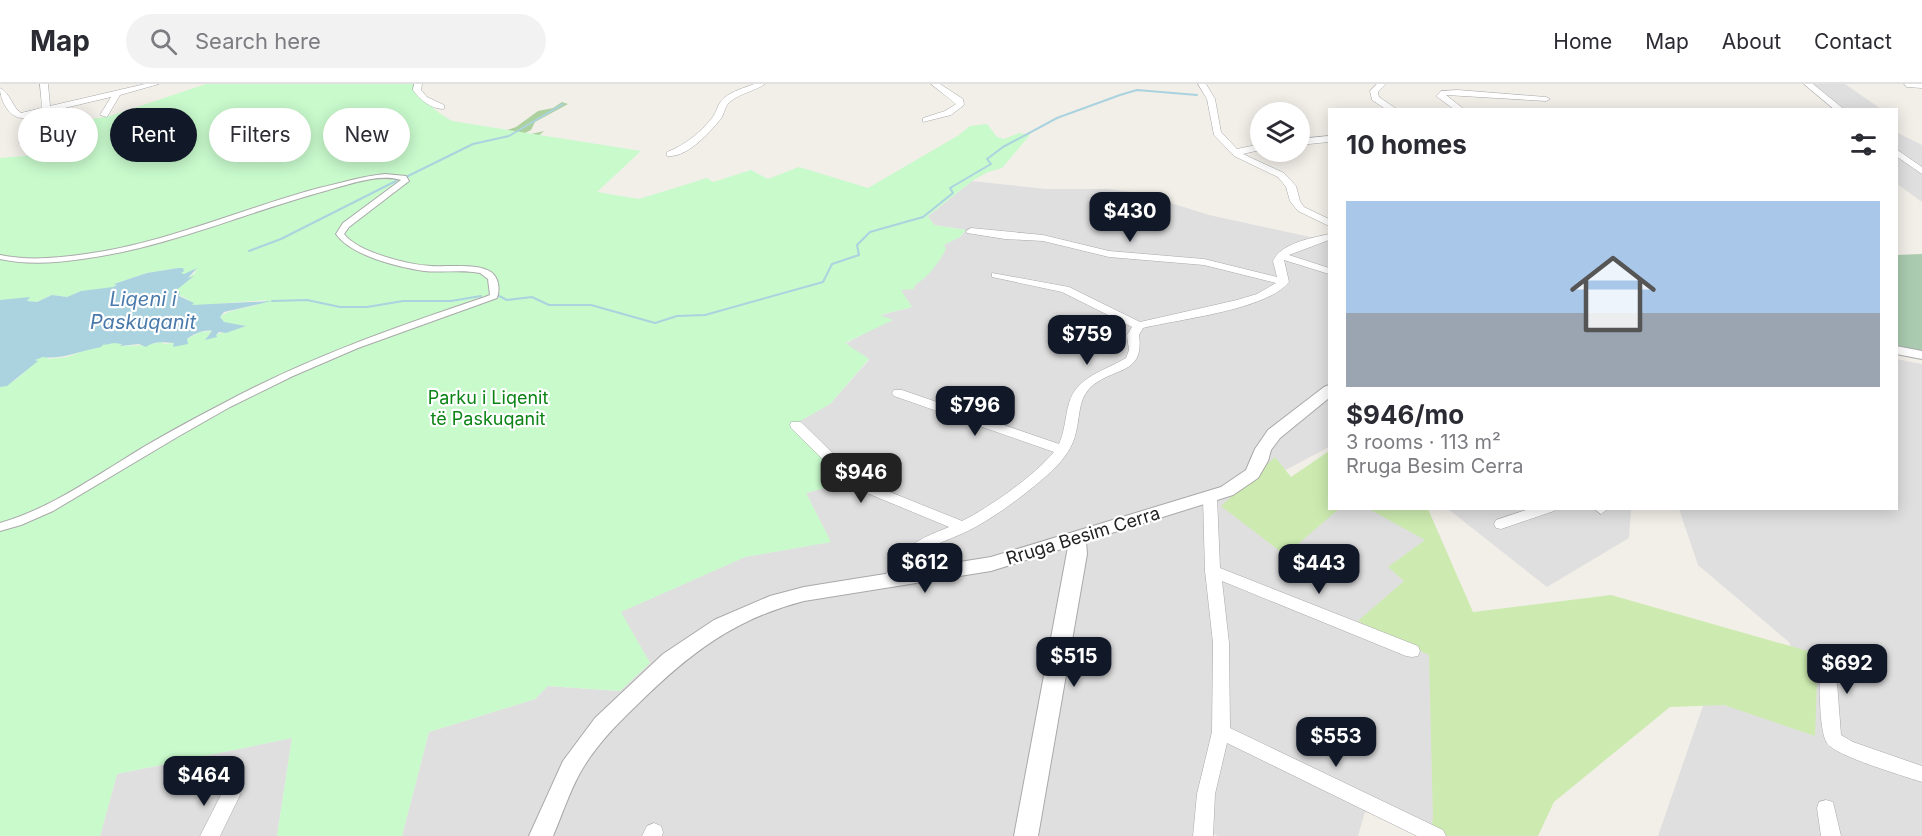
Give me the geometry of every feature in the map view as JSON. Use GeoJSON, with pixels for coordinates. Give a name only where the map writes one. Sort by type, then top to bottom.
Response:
{"type":"FeatureCollection","features":[{"type":"Feature","properties":{"kind":"street"},"geometry":{"type":"LineString","coordinates":[[44,84],[46,108]]}},
{"type":"Feature","properties":{"kind":"street"},"geometry":{"type":"LineString","coordinates":[[52,108],[106,91],[118,92],[155,84]]}},
{"type":"Feature","properties":{"kind":"street"},"geometry":{"type":"LineString","coordinates":[[418,84],[417,90],[424,99],[441,106]]}},
{"type":"Feature","properties":{"kind":"street"},"geometry":{"type":"LineString","coordinates":[[670,154],[703,134],[708,125],[718,118],[718,111],[724,102],[761,84]]}},
{"type":"Feature","properties":{"kind":"street"},"geometry":{"type":"LineString","coordinates":[[926,120],[948,113],[960,105],[956,97],[935,84]]}},
{"type":"Feature","properties":{"kind":"street"},"geometry":{"type":"LineString","coordinates":[[1202,84],[1211,99],[1217,133],[1237,154],[1281,175],[1291,186],[1300,209],[1328,223]]}},
{"type":"Feature","properties":{"kind":"street"},"geometry":{"type":"LineString","coordinates":[[1382,84],[1374,91],[1375,98],[1391,108]]}},
{"type":"Feature","properties":{"kind":"street"},"geometry":{"type":"LineString","coordinates":[[1808,84],[1838,108]]}},
{"type":"Feature","properties":{"kind":"street"},"geometry":{"type":"LineString","coordinates":[[1907,85],[1922,86]]}},
{"type":"Feature","properties":{"kind":"street"},"geometry":{"type":"LineString","coordinates":[[0,90],[9,100],[12,111],[18,116]]}},
{"type":"Feature","properties":{"kind":"street"},"geometry":{"type":"LineString","coordinates":[[104,115],[118,92]]}},
{"type":"Feature","properties":{"kind":"street"},"geometry":{"type":"LineString","coordinates":[[1458,108],[1440,96],[1444,93],[1458,92],[1546,99]]}},
{"type":"Feature","properties":{"kind":"street"},"geometry":{"type":"LineString","coordinates":[[1310,141],[1328,139]]}},
{"type":"Feature","properties":{"kind":"street"},"geometry":{"type":"LineString","coordinates":[[1237,154],[1242,150],[1250,149]]}},
{"type":"Feature","properties":{"kind":"street"},"geometry":{"type":"LineString","coordinates":[[1898,153],[1922,171]]}},
{"type":"Feature","properties":{"kind":"street"},"geometry":{"type":"LineString","coordinates":[[0,266],[88,257],[151,244],[289,198],[373,178],[394,176],[404,178],[405,181],[349,222],[340,234],[345,241],[399,262],[435,269],[472,270],[487,273],[491,277],[495,290],[494,296],[488,299],[349,348],[243,396],[149,448],[67,500],[30,518],[0,527]]}},
{"type":"Feature","properties":{"kind":"street"},"geometry":{"type":"LineString","coordinates":[[971,231],[1043,238],[1109,255],[1204,262],[1284,282]]}},
{"type":"Feature","properties":{"kind":"street"},"geometry":{"type":"LineString","coordinates":[[1284,282],[1279,267],[1281,256],[1291,250],[1328,237]]}},
{"type":"Feature","properties":{"kind":"street"},"geometry":{"type":"LineString","coordinates":[[1281,256],[1328,271]]}},
{"type":"Feature","properties":{"kind":"street"},"geometry":{"type":"LineString","coordinates":[[0,257],[26,263]]}},
{"type":"Feature","properties":{"kind":"street"},"geometry":{"type":"LineString","coordinates":[[996,275],[1065,289],[1139,326],[1231,305],[1278,289],[1284,282]]}},
{"type":"Feature","properties":{"kind":"street"},"geometry":{"type":"LineString","coordinates":[[891,580],[903,558],[916,547],[963,527],[995,508],[1055,460],[1063,450],[1071,429],[1075,401],[1079,393],[1090,382],[1131,360],[1135,351],[1133,335],[1139,326]]}},
{"type":"Feature","properties":{"kind":"street"},"geometry":{"type":"LineString","coordinates":[[1898,350],[1922,355]]}},
{"type":"Feature","properties":{"kind":"street","name":"Rruga Besim Cerra"},"geometry":{"type":"LineString","coordinates":[[541,836],[572,768],[603,724],[670,660],[695,640],[721,625],[777,601],[824,590],[991,564],[1227,491],[1252,474],[1260,461],[1263,449],[1274,434],[1328,391]]}},
{"type":"Feature","properties":{"kind":"street"},"geometry":{"type":"LineString","coordinates":[[898,393],[1063,450]]}},
{"type":"Feature","properties":{"kind":"street"},"geometry":{"type":"LineString","coordinates":[[796,425],[855,483],[963,527]]}},
{"type":"Feature","properties":{"kind":"street"},"geometry":{"type":"LineString","coordinates":[[1203,836],[1206,794],[1221,732],[1221,643],[1213,571],[1210,497]]}},
{"type":"Feature","properties":{"kind":"street"},"geometry":{"type":"LineString","coordinates":[[1501,524],[1543,510]]}},
{"type":"Feature","properties":{"kind":"street"},"geometry":{"type":"LineString","coordinates":[[1026,836],[1078,554],[1077,539]]}},
{"type":"Feature","properties":{"kind":"street"},"geometry":{"type":"LineString","coordinates":[[1213,571],[1412,651]]}},
{"type":"Feature","properties":{"kind":"street"},"geometry":{"type":"LineString","coordinates":[[1827,655],[1831,730],[1834,740],[1846,748],[1922,774]]}},
{"type":"Feature","properties":{"kind":"street"},"geometry":{"type":"LineString","coordinates":[[1221,732],[1436,836]]}},
{"type":"Feature","properties":{"kind":"street"},"geometry":{"type":"LineString","coordinates":[[210,836],[231,795]]}},
{"type":"Feature","properties":{"kind":"street"},"geometry":{"type":"LineString","coordinates":[[1826,808],[1831,836]]}},
{"type":"Feature","properties":{"kind":"shaded area"},"geometry":{"type":"Polygon","coordinates":[[[1808,84],[1845,84],[1880,108],[1840,108],[1808,84]]]}},
{"type":"Feature","properties":{"kind":"shaded area"},"geometry":{"type":"Polygon","coordinates":[[[1898,133],[1922,145],[1922,202],[1898,184],[1898,133]]]}},
{"type":"Feature","properties":{"kind":"shaded area"},"geometry":{"type":"Polygon","coordinates":[[[972,181],[1045,189],[1108,189],[1139,193],[1209,215],[1328,241],[1328,448],[1259,484],[1274,534],[1328,509],[1407,510],[1441,536],[1391,597],[1474,676],[1440,830],[1365,812],[1358,836],[1218,836],[1214,834],[1213,836],[402,836],[429,732],[535,699],[547,686],[620,691],[650,663],[620,612],[745,557],[830,542],[806,493],[845,482],[792,425],[830,404],[869,360],[845,344],[891,319],[878,316],[912,307],[900,290],[923,279],[943,245],[960,237],[966,230],[934,225],[928,216],[972,181]]]}},
{"type":"Feature","properties":{"kind":"shaded area"},"geometry":{"type":"Polygon","coordinates":[[[1898,359],[1922,364],[1922,836],[1658,836],[1705,700],[1794,724],[1790,643],[1698,565],[1679,510],[1898,510],[1898,359]]]}},
{"type":"Feature","properties":{"kind":"shaded area"},"geometry":{"type":"Polygon","coordinates":[[[1449,510],[1631,510],[1629,538],[1547,587],[1449,510]]]}},
{"type":"Feature","properties":{"kind":"shaded area"},"geometry":{"type":"Polygon","coordinates":[[[292,738],[277,836],[100,836],[117,774],[292,738]]]}},
{"type":"Feature","properties":{"kind":"green space","name":"Parku i Liqenit të Paskuqanit"},"geometry":{"type":"Polygon","coordinates":[[[206,84],[414,84],[430,105],[452,121],[641,151],[597,192],[639,199],[707,178],[713,182],[751,170],[768,179],[799,167],[868,188],[959,135],[970,126],[987,124],[997,137],[1004,139],[1019,133],[1030,135],[1002,168],[988,172],[972,181],[928,216],[934,225],[966,230],[960,237],[944,245],[946,249],[940,260],[929,274],[915,285],[914,289],[901,290],[912,307],[880,315],[893,320],[845,343],[869,359],[830,404],[793,425],[846,482],[806,493],[831,542],[745,557],[621,612],[650,663],[620,691],[548,686],[535,699],[429,732],[402,836],[277,836],[292,738],[117,774],[100,836],[0,836],[0,387],[10,384],[20,376],[35,359],[47,356],[48,359],[67,357],[105,343],[120,343],[122,346],[161,342],[174,343],[173,347],[200,332],[212,331],[207,337],[243,327],[244,325],[226,324],[220,317],[231,311],[267,300],[191,306],[189,300],[173,292],[192,278],[185,280],[195,273],[196,269],[184,274],[180,273],[178,268],[147,273],[117,283],[113,288],[81,291],[67,297],[52,295],[36,302],[25,301],[29,299],[0,300],[0,158],[18,156],[18,162],[98,162],[98,118],[110,116],[110,162],[197,162],[197,108],[134,108],[206,84]]]}},
{"type":"Feature","properties":{"kind":"green space"},"geometry":{"type":"Polygon","coordinates":[[[562,102],[568,104],[535,122],[531,130],[513,139],[475,146],[455,155],[439,166],[441,170],[455,170],[456,173],[474,175],[483,168],[484,163],[511,144],[519,142],[523,136],[544,131],[537,137],[507,151],[476,177],[477,180],[516,189],[537,179],[581,151],[580,147],[591,146],[532,185],[515,191],[472,182],[472,180],[444,172],[419,174],[408,178],[399,172],[399,170],[416,169],[442,157],[440,155],[445,150],[458,148],[457,143],[505,133],[504,131],[516,127],[538,111],[553,108],[562,102]]]}},
{"type":"Feature","properties":{"kind":"green space"},"geometry":{"type":"Polygon","coordinates":[[[1922,254],[1922,350],[1898,346],[1898,255],[1922,254]]]}},
{"type":"Feature","properties":{"kind":"green space"},"geometry":{"type":"Polygon","coordinates":[[[1328,452],[1328,510],[1338,510],[1285,555],[1221,506],[1275,457],[1291,477],[1328,452]]]}},
{"type":"Feature","properties":{"kind":"green space"},"geometry":{"type":"Polygon","coordinates":[[[1371,510],[1428,510],[1473,612],[1611,595],[1818,654],[1815,736],[1724,705],[1670,707],[1554,802],[1538,836],[1429,836],[1433,819],[1429,655],[1358,621],[1404,581],[1388,567],[1425,540],[1371,510]]]}},
{"type":"Feature","properties":{"kind":"water","name":"Liqeni i Paskuqanit"},"geometry":{"type":"Polygon","coordinates":[[[183,268],[184,271],[181,273],[184,274],[197,268],[188,278],[194,276],[174,292],[180,292],[179,296],[194,303],[192,305],[272,301],[224,312],[220,317],[224,322],[246,326],[226,333],[219,332],[217,337],[205,340],[212,331],[205,331],[187,339],[188,344],[173,347],[174,343],[157,343],[146,347],[139,344],[120,346],[122,344],[104,345],[105,343],[101,347],[70,355],[43,357],[35,360],[38,361],[7,386],[0,387],[0,300],[30,297],[27,301],[37,302],[52,295],[67,297],[81,291],[113,287],[117,285],[114,284],[147,273],[183,268]]]}},
{"type":"Feature","properties":{"kind":"waterway"},"geometry":{"type":"LineString","coordinates":[[497,295],[507,300],[532,297],[549,305],[591,305],[655,323],[677,316],[705,315],[823,282],[832,264],[859,255],[857,245],[870,232],[923,217],[953,193],[950,188],[991,164],[987,159],[1003,147],[1057,118],[1137,90],[1197,95]]}},
{"type":"Feature","properties":{"kind":"waterway"},"geometry":{"type":"LineString","coordinates":[[406,177],[473,144],[509,136],[563,104]]}},
{"type":"Feature","properties":{"kind":"waterway"},"geometry":{"type":"LineString","coordinates":[[249,251],[281,239],[396,181]]}},
{"type":"Feature","properties":{"kind":"waterway"},"geometry":{"type":"LineString","coordinates":[[272,301],[307,300],[340,307],[367,307],[403,301],[451,301],[481,296]]}}]}
